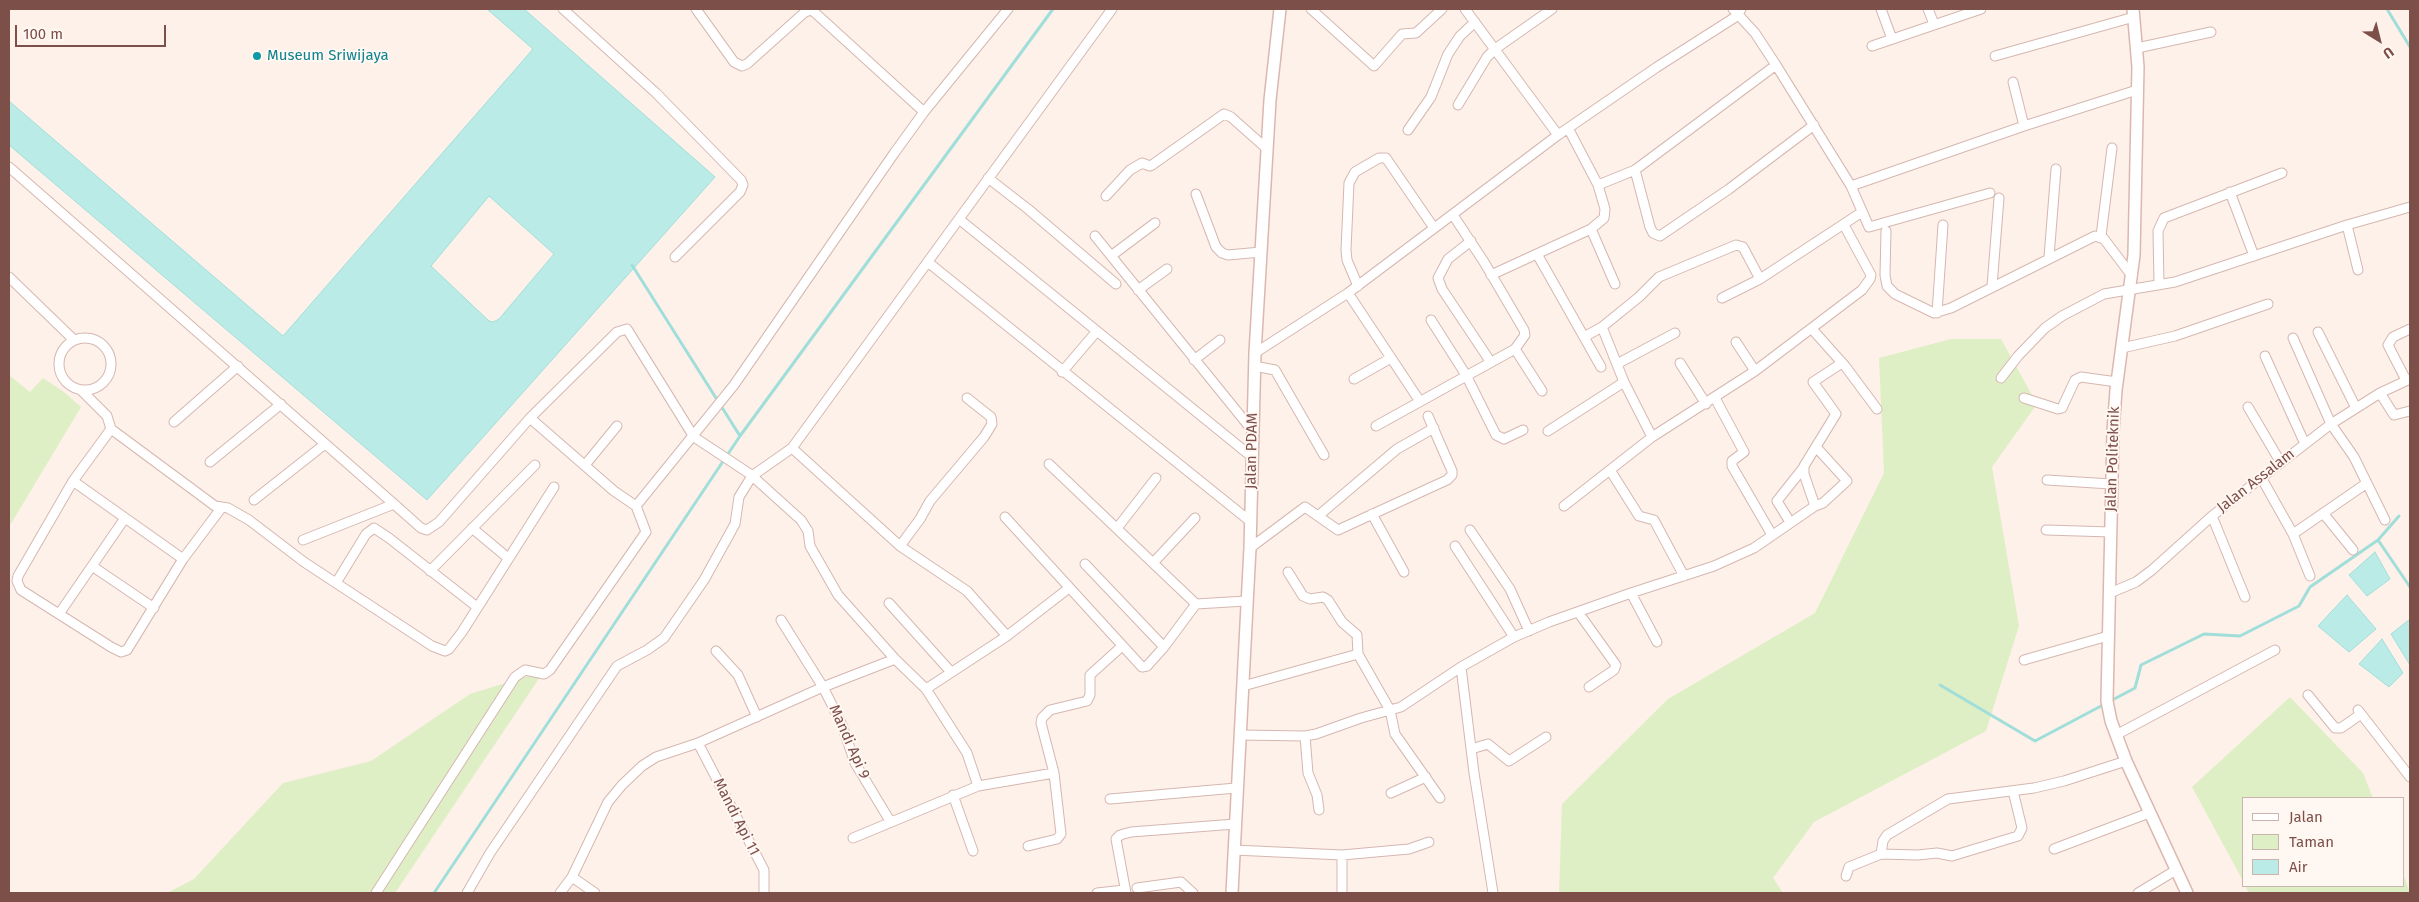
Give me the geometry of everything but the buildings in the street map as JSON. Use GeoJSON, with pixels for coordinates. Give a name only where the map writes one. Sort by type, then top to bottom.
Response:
{"type":"FeatureCollection","features":[{"type":"Feature","properties":{"kind":"street"},"geometry":{"type":"LineString","coordinates":[[563,9],[656,93],[741,180],[743,185],[740,192],[675,257]]}},
{"type":"Feature","properties":{"kind":"street"},"geometry":{"type":"LineString","coordinates":[[696,9],[734,62],[742,66],[805,12],[812,10],[924,112]]}},
{"type":"Feature","properties":{"kind":"street"},"geometry":{"type":"LineString","coordinates":[[636,506],[698,439],[708,420],[924,112],[1008,9]]}},
{"type":"Feature","properties":{"kind":"street"},"geometry":{"type":"LineString","coordinates":[[467,893],[490,853],[617,666],[647,650],[664,638],[698,588],[735,524],[739,497],[751,475],[792,448],[929,263],[988,178],[1112,9]]}},
{"type":"Feature","properties":{"kind":"street","name":"Jalan PDAM"},"geometry":{"type":"LineString","coordinates":[[1232,893],[1250,548],[1254,366],[1267,149],[1280,9]]}},
{"type":"Feature","properties":{"kind":"street"},"geometry":{"type":"LineString","coordinates":[[1311,9],[1374,66],[1402,34],[1416,33],[1442,9]]}},
{"type":"Feature","properties":{"kind":"street"},"geometry":{"type":"LineString","coordinates":[[1465,9],[1558,135]]}},
{"type":"Feature","properties":{"kind":"street"},"geometry":{"type":"LineString","coordinates":[[1458,105],[1477,72],[1495,48],[1552,9]]}},
{"type":"Feature","properties":{"kind":"street"},"geometry":{"type":"LineString","coordinates":[[1881,9],[1892,39]]}},
{"type":"Feature","properties":{"kind":"street"},"geometry":{"type":"LineString","coordinates":[[1928,9],[1934,24]]}},
{"type":"Feature","properties":{"kind":"street"},"geometry":{"type":"LineString","coordinates":[[1872,46],[1981,9]]}},
{"type":"Feature","properties":{"kind":"street"},"geometry":{"type":"LineString","coordinates":[[1255,353],[1358,286],[1558,135],[1738,10],[1756,33],[1851,186],[1866,224],[1873,227],[1990,193]]}},
{"type":"Feature","properties":{"kind":"street"},"geometry":{"type":"LineString","coordinates":[[1995,56],[2134,13]]}},
{"type":"Feature","properties":{"kind":"street","name":"Jalan Politeknik"},"geometry":{"type":"LineString","coordinates":[[2134,13],[2137,48],[2137,90],[2132,276],[2117,382],[2111,484],[2107,703],[2126,761],[2187,893]]}},
{"type":"Feature","properties":{"kind":"street"},"geometry":{"type":"LineString","coordinates":[[1408,130],[1431,97],[1448,54],[1460,36],[1475,22]]}},
{"type":"Feature","properties":{"kind":"street"},"geometry":{"type":"LineString","coordinates":[[2137,48],[2211,32]]}},
{"type":"Feature","properties":{"kind":"street"},"geometry":{"type":"LineString","coordinates":[[1598,185],[1634,170],[1776,65]]}},
{"type":"Feature","properties":{"kind":"street"},"geometry":{"type":"LineString","coordinates":[[2013,82],[2024,126]]}},
{"type":"Feature","properties":{"kind":"street"},"geometry":{"type":"LineString","coordinates":[[1851,186],[2024,126],[2137,90]]}},
{"type":"Feature","properties":{"kind":"street"},"geometry":{"type":"LineString","coordinates":[[1106,196],[1130,170],[1142,163],[1152,165],[1224,114],[1231,117],[1267,149]]}},
{"type":"Feature","properties":{"kind":"street"},"geometry":{"type":"LineString","coordinates":[[1634,170],[1650,227],[1653,233],[1660,236],[1729,189],[1814,125]]}},
{"type":"Feature","properties":{"kind":"street"},"geometry":{"type":"LineString","coordinates":[[1491,275],[1591,229],[1604,218],[1605,209],[1598,185],[1568,128]]}},
{"type":"Feature","properties":{"kind":"street"},"geometry":{"type":"LineString","coordinates":[[2112,148],[2101,236],[2132,276]]}},
{"type":"Feature","properties":{"kind":"street"},"geometry":{"type":"LineString","coordinates":[[1358,286],[1347,260],[1346,250],[1349,183],[1355,172],[1379,158],[1386,158],[1434,228]]}},
{"type":"Feature","properties":{"kind":"street"},"geometry":{"type":"LineString","coordinates":[[9,166],[421,528],[427,530],[434,527],[530,418],[617,332],[627,329],[698,439],[751,475],[802,520],[808,531],[810,546],[838,595],[895,659],[926,689],[967,753],[978,786]]}},
{"type":"Feature","properties":{"kind":"street"},"geometry":{"type":"LineString","coordinates":[[2049,257],[2056,169]]}},
{"type":"Feature","properties":{"kind":"street"},"geometry":{"type":"LineString","coordinates":[[2159,285],[2158,231],[2162,220],[2167,215],[2282,173]]}},
{"type":"Feature","properties":{"kind":"street"},"geometry":{"type":"LineString","coordinates":[[988,178],[1028,209],[1116,284]]}},
{"type":"Feature","properties":{"kind":"street"},"geometry":{"type":"LineString","coordinates":[[2230,192],[2254,256]]}},
{"type":"Feature","properties":{"kind":"street"},"geometry":{"type":"LineString","coordinates":[[1196,194],[1216,247],[1222,253],[1228,255],[1261,252]]}},
{"type":"Feature","properties":{"kind":"street"},"geometry":{"type":"LineString","coordinates":[[1992,286],[1999,198]]}},
{"type":"Feature","properties":{"kind":"street"},"geometry":{"type":"LineString","coordinates":[[2001,378],[2029,344],[2051,324],[2104,294],[2131,288],[2159,285],[2190,277],[2348,225],[2410,207]]}},
{"type":"Feature","properties":{"kind":"street"},"geometry":{"type":"LineString","coordinates":[[1722,298],[1760,279],[1862,212]]}},
{"type":"Feature","properties":{"kind":"street"},"geometry":{"type":"LineString","coordinates":[[1376,426],[1466,374],[1514,349],[1523,340],[1524,330],[1471,241],[1453,215]]}},
{"type":"Feature","properties":{"kind":"street"},"geometry":{"type":"LineString","coordinates":[[959,219],[1252,457]]}},
{"type":"Feature","properties":{"kind":"street"},"geometry":{"type":"LineString","coordinates":[[1110,256],[1155,223]]}},
{"type":"Feature","properties":{"kind":"street"},"geometry":{"type":"LineString","coordinates":[[1564,506],[1652,437],[1755,371],[1862,290],[1870,279],[1866,262],[1844,225]]}},
{"type":"Feature","properties":{"kind":"street"},"geometry":{"type":"LineString","coordinates":[[1937,313],[1943,225]]}},
{"type":"Feature","properties":{"kind":"street"},"geometry":{"type":"LineString","coordinates":[[2348,225],[2358,270]]}},
{"type":"Feature","properties":{"kind":"street"},"geometry":{"type":"LineString","coordinates":[[1591,229],[1615,284]]}},
{"type":"Feature","properties":{"kind":"street"},"geometry":{"type":"LineString","coordinates":[[1886,230],[1885,275],[1887,286],[1895,294],[1931,313],[1937,313],[2092,236],[2101,236]]}},
{"type":"Feature","properties":{"kind":"street"},"geometry":{"type":"LineString","coordinates":[[1095,236],[1252,430]]}},
{"type":"Feature","properties":{"kind":"street"},"geometry":{"type":"LineString","coordinates":[[1471,241],[1448,259],[1438,278],[1442,289],[1490,361]]}},
{"type":"Feature","properties":{"kind":"street"},"geometry":{"type":"LineString","coordinates":[[1584,337],[1602,327],[1639,297],[1659,277],[1736,246],[1743,247],[1760,279]]}},
{"type":"Feature","properties":{"kind":"street"},"geometry":{"type":"LineString","coordinates":[[1537,254],[1601,367]]}},
{"type":"Feature","properties":{"kind":"street"},"geometry":{"type":"LineString","coordinates":[[929,263],[1250,522]]}},
{"type":"Feature","properties":{"kind":"street"},"geometry":{"type":"LineString","coordinates":[[1138,290],[1167,269]]}},
{"type":"Feature","properties":{"kind":"street"},"geometry":{"type":"LineString","coordinates":[[9,277],[74,340]]}},
{"type":"Feature","properties":{"kind":"street"},"geometry":{"type":"LineString","coordinates":[[1348,293],[1420,400]]}},
{"type":"Feature","properties":{"kind":"street"},"geometry":{"type":"LineString","coordinates":[[2122,348],[2175,336],[2268,304]]}},
{"type":"Feature","properties":{"kind":"street"},"geometry":{"type":"LineString","coordinates":[[1431,320],[1466,374],[1498,437],[1504,439],[1523,430]]}},
{"type":"Feature","properties":{"kind":"street"},"geometry":{"type":"LineString","coordinates":[[1602,327],[1624,382],[1652,437]]}},
{"type":"Feature","properties":{"kind":"street"},"geometry":{"type":"LineString","coordinates":[[1812,329],[1842,363],[1877,409]]}},
{"type":"Feature","properties":{"kind":"street"},"geometry":{"type":"LineString","coordinates":[[2408,380],[2388,343],[2393,338],[2410,329]]}},
{"type":"Feature","properties":{"kind":"street"},"geometry":{"type":"LineString","coordinates":[[1062,372],[1097,331]]}},
{"type":"Feature","properties":{"kind":"street"},"geometry":{"type":"LineString","coordinates":[[2318,332],[2356,408]]}},
{"type":"Feature","properties":{"kind":"street"},"geometry":{"type":"LineString","coordinates":[[1617,364],[1675,333]]}},
{"type":"Feature","properties":{"kind":"street"},"geometry":{"type":"LineString","coordinates":[[81,390],[96,388],[107,378],[110,372],[111,357],[108,350],[96,340],[82,338],[74,340],[63,350],[59,364],[60,372],[68,384],[81,390],[108,416],[112,429],[215,506],[222,507],[250,520],[304,562],[432,646],[446,651],[477,607],[554,487]]}},
{"type":"Feature","properties":{"kind":"street"},"geometry":{"type":"LineString","coordinates":[[2294,338],[2331,424],[2354,456],[2386,520]]}},
{"type":"Feature","properties":{"kind":"street"},"geometry":{"type":"LineString","coordinates":[[1194,360],[1220,340]]}},
{"type":"Feature","properties":{"kind":"street"},"geometry":{"type":"LineString","coordinates":[[1736,342],[1755,371]]}},
{"type":"Feature","properties":{"kind":"street"},"geometry":{"type":"LineString","coordinates":[[1514,349],[1542,391]]}},
{"type":"Feature","properties":{"kind":"street"},"geometry":{"type":"LineString","coordinates":[[2265,356],[2305,444]]}},
{"type":"Feature","properties":{"kind":"street"},"geometry":{"type":"LineString","coordinates":[[1354,380],[1391,358]]}},
{"type":"Feature","properties":{"kind":"street"},"geometry":{"type":"LineString","coordinates":[[1680,363],[1706,404]]}},
{"type":"Feature","properties":{"kind":"street"},"geometry":{"type":"LineString","coordinates":[[1790,522],[1777,501],[1804,466],[1836,414],[1813,382],[1842,363]]}},
{"type":"Feature","properties":{"kind":"street"},"geometry":{"type":"LineString","coordinates":[[174,422],[238,366]]}},
{"type":"Feature","properties":{"kind":"street"},"geometry":{"type":"LineString","coordinates":[[1254,366],[1275,370],[1324,455]]}},
{"type":"Feature","properties":{"kind":"street"},"geometry":{"type":"LineString","coordinates":[[2024,398],[2058,409],[2062,408],[2075,380],[2081,377],[2117,382]]}},
{"type":"Feature","properties":{"kind":"street","name":"Jalan Assalam"},"geometry":{"type":"LineString","coordinates":[[2110,593],[2136,582],[2152,570],[2212,516],[2331,424],[2380,393],[2408,380]]}},
{"type":"Feature","properties":{"kind":"street"},"geometry":{"type":"LineString","coordinates":[[1548,431],[1624,382]]}},
{"type":"Feature","properties":{"kind":"street"},"geometry":{"type":"LineString","coordinates":[[2380,393],[2388,410],[2394,415],[2410,411]]}},
{"type":"Feature","properties":{"kind":"street"},"geometry":{"type":"LineString","coordinates":[[900,546],[920,519],[930,501],[992,424],[991,417],[967,398]]}},
{"type":"Feature","properties":{"kind":"street"},"geometry":{"type":"LineString","coordinates":[[1715,398],[1744,452],[1732,461],[1732,466],[1772,535]]}},
{"type":"Feature","properties":{"kind":"street"},"geometry":{"type":"LineString","coordinates":[[210,462],[281,404]]}},
{"type":"Feature","properties":{"kind":"street"},"geometry":{"type":"LineString","coordinates":[[2248,407],[2281,463]]}},
{"type":"Feature","properties":{"kind":"street"},"geometry":{"type":"LineString","coordinates":[[1250,548],[1303,508],[1308,508],[1338,530],[1451,477],[1452,471],[1428,416]]}},
{"type":"Feature","properties":{"kind":"street"},"geometry":{"type":"LineString","coordinates":[[376,893],[515,677],[525,670],[544,674],[550,670],[646,532],[636,506],[530,418]]}},
{"type":"Feature","properties":{"kind":"street"},"geometry":{"type":"LineString","coordinates":[[585,465],[618,426]]}},
{"type":"Feature","properties":{"kind":"street"},"geometry":{"type":"LineString","coordinates":[[1318,516],[1397,449],[1434,428]]}},
{"type":"Feature","properties":{"kind":"street"},"geometry":{"type":"LineString","coordinates":[[112,429],[73,481],[18,576],[17,581],[21,590],[121,652],[132,645],[183,559],[222,507]]}},
{"type":"Feature","properties":{"kind":"street"},"geometry":{"type":"LineString","coordinates":[[254,500],[325,444]]}},
{"type":"Feature","properties":{"kind":"street"},"geometry":{"type":"LineString","coordinates":[[1240,735],[1304,736],[1390,710],[1409,702],[1461,667],[1514,637],[1578,612],[1742,555],[1790,522],[1823,503],[1847,481],[1816,447]]}},
{"type":"Feature","properties":{"kind":"street"},"geometry":{"type":"LineString","coordinates":[[792,448],[900,546],[967,591],[1007,636]]}},
{"type":"Feature","properties":{"kind":"street"},"geometry":{"type":"LineString","coordinates":[[1049,464],[1118,527],[1196,604],[1246,601]]}},
{"type":"Feature","properties":{"kind":"street"},"geometry":{"type":"LineString","coordinates":[[430,572],[535,465]]}},
{"type":"Feature","properties":{"kind":"street"},"geometry":{"type":"LineString","coordinates":[[1804,466],[1804,474],[1815,506]]}},
{"type":"Feature","properties":{"kind":"street"},"geometry":{"type":"LineString","coordinates":[[1610,470],[1639,516],[1654,520],[1684,576]]}},
{"type":"Feature","properties":{"kind":"street"},"geometry":{"type":"LineString","coordinates":[[1118,527],[1156,478]]}},
{"type":"Feature","properties":{"kind":"street"},"geometry":{"type":"LineString","coordinates":[[2262,479],[2293,534],[2310,576]]}},
{"type":"Feature","properties":{"kind":"street"},"geometry":{"type":"LineString","coordinates":[[2047,480],[2111,484]]}},
{"type":"Feature","properties":{"kind":"street"},"geometry":{"type":"LineString","coordinates":[[73,481],[183,559]]}},
{"type":"Feature","properties":{"kind":"street"},"geometry":{"type":"LineString","coordinates":[[2293,534],[2367,484]]}},
{"type":"Feature","properties":{"kind":"street"},"geometry":{"type":"LineString","coordinates":[[303,540],[394,504]]}},
{"type":"Feature","properties":{"kind":"street"},"geometry":{"type":"LineString","coordinates":[[2323,513],[2353,550]]}},
{"type":"Feature","properties":{"kind":"street"},"geometry":{"type":"LineString","coordinates":[[1372,514],[1404,572]]}},
{"type":"Feature","properties":{"kind":"street"},"geometry":{"type":"LineString","coordinates":[[2212,516],[2245,597]]}},
{"type":"Feature","properties":{"kind":"street"},"geometry":{"type":"LineString","coordinates":[[59,614],[125,518]]}},
{"type":"Feature","properties":{"kind":"street"},"geometry":{"type":"LineString","coordinates":[[1004,518],[1121,647],[1144,667],[1164,647],[1196,604]]}},
{"type":"Feature","properties":{"kind":"street"},"geometry":{"type":"LineString","coordinates":[[1153,563],[1195,518]]}},
{"type":"Feature","properties":{"kind":"street"},"geometry":{"type":"LineString","coordinates":[[336,583],[366,534],[374,528],[477,607]]}},
{"type":"Feature","properties":{"kind":"street"},"geometry":{"type":"LineString","coordinates":[[472,528],[508,558]]}},
{"type":"Feature","properties":{"kind":"street"},"geometry":{"type":"LineString","coordinates":[[1470,530],[1510,589],[1529,631]]}},
{"type":"Feature","properties":{"kind":"street"},"geometry":{"type":"LineString","coordinates":[[2046,530],[2111,532]]}},
{"type":"Feature","properties":{"kind":"street"},"geometry":{"type":"LineString","coordinates":[[1455,546],[1514,637]]}},
{"type":"Feature","properties":{"kind":"street"},"geometry":{"type":"LineString","coordinates":[[1085,564],[1164,647]]}},
{"type":"Feature","properties":{"kind":"street"},"geometry":{"type":"LineString","coordinates":[[92,566],[154,608]]}},
{"type":"Feature","properties":{"kind":"street"},"geometry":{"type":"LineString","coordinates":[[1288,572],[1306,598],[1323,597],[1328,600],[1342,622],[1357,635],[1358,654],[1390,710],[1395,734],[1440,798]]}},
{"type":"Feature","properties":{"kind":"street"},"geometry":{"type":"LineString","coordinates":[[926,689],[1007,636],[1069,588]]}},
{"type":"Feature","properties":{"kind":"street"},"geometry":{"type":"LineString","coordinates":[[1631,593],[1658,642]]}},
{"type":"Feature","properties":{"kind":"street"},"geometry":{"type":"LineString","coordinates":[[889,603],[951,672]]}},
{"type":"Feature","properties":{"kind":"street"},"geometry":{"type":"LineString","coordinates":[[1578,612],[1616,665],[1614,670],[1589,687]]}},
{"type":"Feature","properties":{"kind":"street","name":"Mandi Api 9"},"geometry":{"type":"LineString","coordinates":[[781,620],[823,687],[842,725],[855,764],[890,821]]}},
{"type":"Feature","properties":{"kind":"street"},"geometry":{"type":"LineString","coordinates":[[2024,660],[2108,636]]}},
{"type":"Feature","properties":{"kind":"street"},"geometry":{"type":"LineString","coordinates":[[1028,846],[1057,839],[1061,834],[1054,773],[1041,723],[1042,718],[1050,710],[1087,701],[1090,695],[1090,675],[1121,647]]}},
{"type":"Feature","properties":{"kind":"street"},"geometry":{"type":"LineString","coordinates":[[2116,735],[2275,650]]}},
{"type":"Feature","properties":{"kind":"street"},"geometry":{"type":"LineString","coordinates":[[716,651],[738,675],[757,717]]}},
{"type":"Feature","properties":{"kind":"street"},"geometry":{"type":"LineString","coordinates":[[1243,686],[1358,654]]}},
{"type":"Feature","properties":{"kind":"street"},"geometry":{"type":"LineString","coordinates":[[560,893],[572,877],[608,802],[622,785],[656,757],[698,743],[823,687],[895,659]]}},
{"type":"Feature","properties":{"kind":"street"},"geometry":{"type":"LineString","coordinates":[[1461,667],[1486,859],[1493,893]]}},
{"type":"Feature","properties":{"kind":"street"},"geometry":{"type":"LineString","coordinates":[[2308,695],[2335,728],[2341,728],[2360,712],[2410,777]]}},
{"type":"Feature","properties":{"kind":"street"},"geometry":{"type":"LineString","coordinates":[[1304,736],[1308,773],[1317,795],[1319,810]]}},
{"type":"Feature","properties":{"kind":"street"},"geometry":{"type":"LineString","coordinates":[[1471,748],[1488,744],[1509,761],[1546,737]]}},
{"type":"Feature","properties":{"kind":"street","name":"Mandi Api 11"},"geometry":{"type":"LineString","coordinates":[[698,743],[764,870],[764,893]]}},
{"type":"Feature","properties":{"kind":"street"},"geometry":{"type":"LineString","coordinates":[[1881,854],[1883,841],[1888,835],[1948,799],[2013,791],[2064,781],[2126,761]]}},
{"type":"Feature","properties":{"kind":"street"},"geometry":{"type":"LineString","coordinates":[[853,838],[978,786],[1054,773]]}},
{"type":"Feature","properties":{"kind":"street"},"geometry":{"type":"LineString","coordinates":[[1391,793],[1426,777]]}},
{"type":"Feature","properties":{"kind":"street"},"geometry":{"type":"LineString","coordinates":[[1110,800],[1236,788]]}},
{"type":"Feature","properties":{"kind":"street"},"geometry":{"type":"LineString","coordinates":[[1846,876],[1849,867],[1881,854],[1918,855],[1937,852],[1952,856],[2018,836],[2022,828],[2013,791]]}},
{"type":"Feature","properties":{"kind":"street"},"geometry":{"type":"LineString","coordinates":[[953,796],[973,850]]}},
{"type":"Feature","properties":{"kind":"street"},"geometry":{"type":"LineString","coordinates":[[2054,849],[2149,813]]}},
{"type":"Feature","properties":{"kind":"street"},"geometry":{"type":"LineString","coordinates":[[1097,893],[1126,892],[1116,839],[1120,835],[1130,832],[1235,824]]}},
{"type":"Feature","properties":{"kind":"street"},"geometry":{"type":"LineString","coordinates":[[1234,850],[1342,855],[1409,849],[1429,842]]}},
{"type":"Feature","properties":{"kind":"street"},"geometry":{"type":"LineString","coordinates":[[1342,855],[1342,893]]}},
{"type":"Feature","properties":{"kind":"street"},"geometry":{"type":"LineString","coordinates":[[2138,893],[2176,870]]}},
{"type":"Feature","properties":{"kind":"street"},"geometry":{"type":"LineString","coordinates":[[572,877],[595,893]]}},
{"type":"Feature","properties":{"kind":"street"},"geometry":{"type":"LineString","coordinates":[[1136,888],[1181,882],[1193,893]]}},
{"type":"Feature","properties":{"kind":"green space"},"geometry":{"type":"Polygon","coordinates":[[[1951,339],[2001,339],[2037,404],[1992,467],[2019,626],[1986,731],[1814,822],[1773,878],[1783,893],[1559,893],[1562,804],[1668,699],[1815,613],[1884,473],[1879,358],[1951,339]]]}},
{"type":"Feature","properties":{"kind":"green space"},"geometry":{"type":"Polygon","coordinates":[[[9,375],[30,392],[43,378],[64,392],[81,407],[9,527],[9,375]]]}},
{"type":"Feature","properties":{"kind":"green space"},"geometry":{"type":"Polygon","coordinates":[[[544,671],[395,893],[167,893],[194,879],[283,783],[371,761],[470,694],[544,671]]]}},
{"type":"Feature","properties":{"kind":"green space"},"geometry":{"type":"Polygon","coordinates":[[[2290,697],[2363,773],[2373,797],[2242,797],[2242,879],[2192,787],[2290,697]]]}},
{"type":"Feature","properties":{"kind":"green space"},"geometry":{"type":"Polygon","coordinates":[[[2404,876],[2410,893],[2249,893],[2246,887],[2404,887],[2404,876]]]}},
{"type":"Feature","properties":{"kind":"water"},"geometry":{"type":"Polygon","coordinates":[[[487,9],[524,9],[715,177],[427,500],[9,145],[9,101],[283,336],[533,49],[487,9]],[[489,196],[431,266],[489,321],[493,322],[499,319],[554,254],[489,196]]]}},
{"type":"Feature","properties":{"kind":"water"},"geometry":{"type":"Polygon","coordinates":[[[2375,552],[2390,579],[2367,596],[2349,575],[2375,552]]]}},
{"type":"Feature","properties":{"kind":"water"},"geometry":{"type":"Polygon","coordinates":[[[2347,595],[2376,629],[2349,652],[2318,626],[2347,595]]]}},
{"type":"Feature","properties":{"kind":"water"},"geometry":{"type":"Polygon","coordinates":[[[2410,619],[2410,665],[2391,634],[2410,619]]]}},
{"type":"Feature","properties":{"kind":"water"},"geometry":{"type":"Polygon","coordinates":[[[2382,639],[2403,673],[2389,687],[2359,664],[2382,639]]]}},
{"type":"Feature","properties":{"kind":"waterway"},"geometry":{"type":"LineString","coordinates":[[434,893],[740,436],[1053,9]]}},
{"type":"Feature","properties":{"kind":"waterway"},"geometry":{"type":"LineString","coordinates":[[2387,9],[2410,47]]}},
{"type":"Feature","properties":{"kind":"waterway"},"geometry":{"type":"LineString","coordinates":[[632,265],[740,436]]}},
{"type":"Feature","properties":{"kind":"waterway"},"geometry":{"type":"LineString","coordinates":[[1940,685],[2035,741],[2135,688],[2141,665],[2204,634],[2240,636],[2299,606],[2310,587],[2378,540],[2399,516]]}},
{"type":"Feature","properties":{"kind":"waterway"},"geometry":{"type":"LineString","coordinates":[[2378,540],[2410,587]]}},
{"type":"Feature","properties":{"kind":"place","name":"Museum Sriwijaya"},"geometry":{"type":"Point","coordinates":[257,56]}}]}
